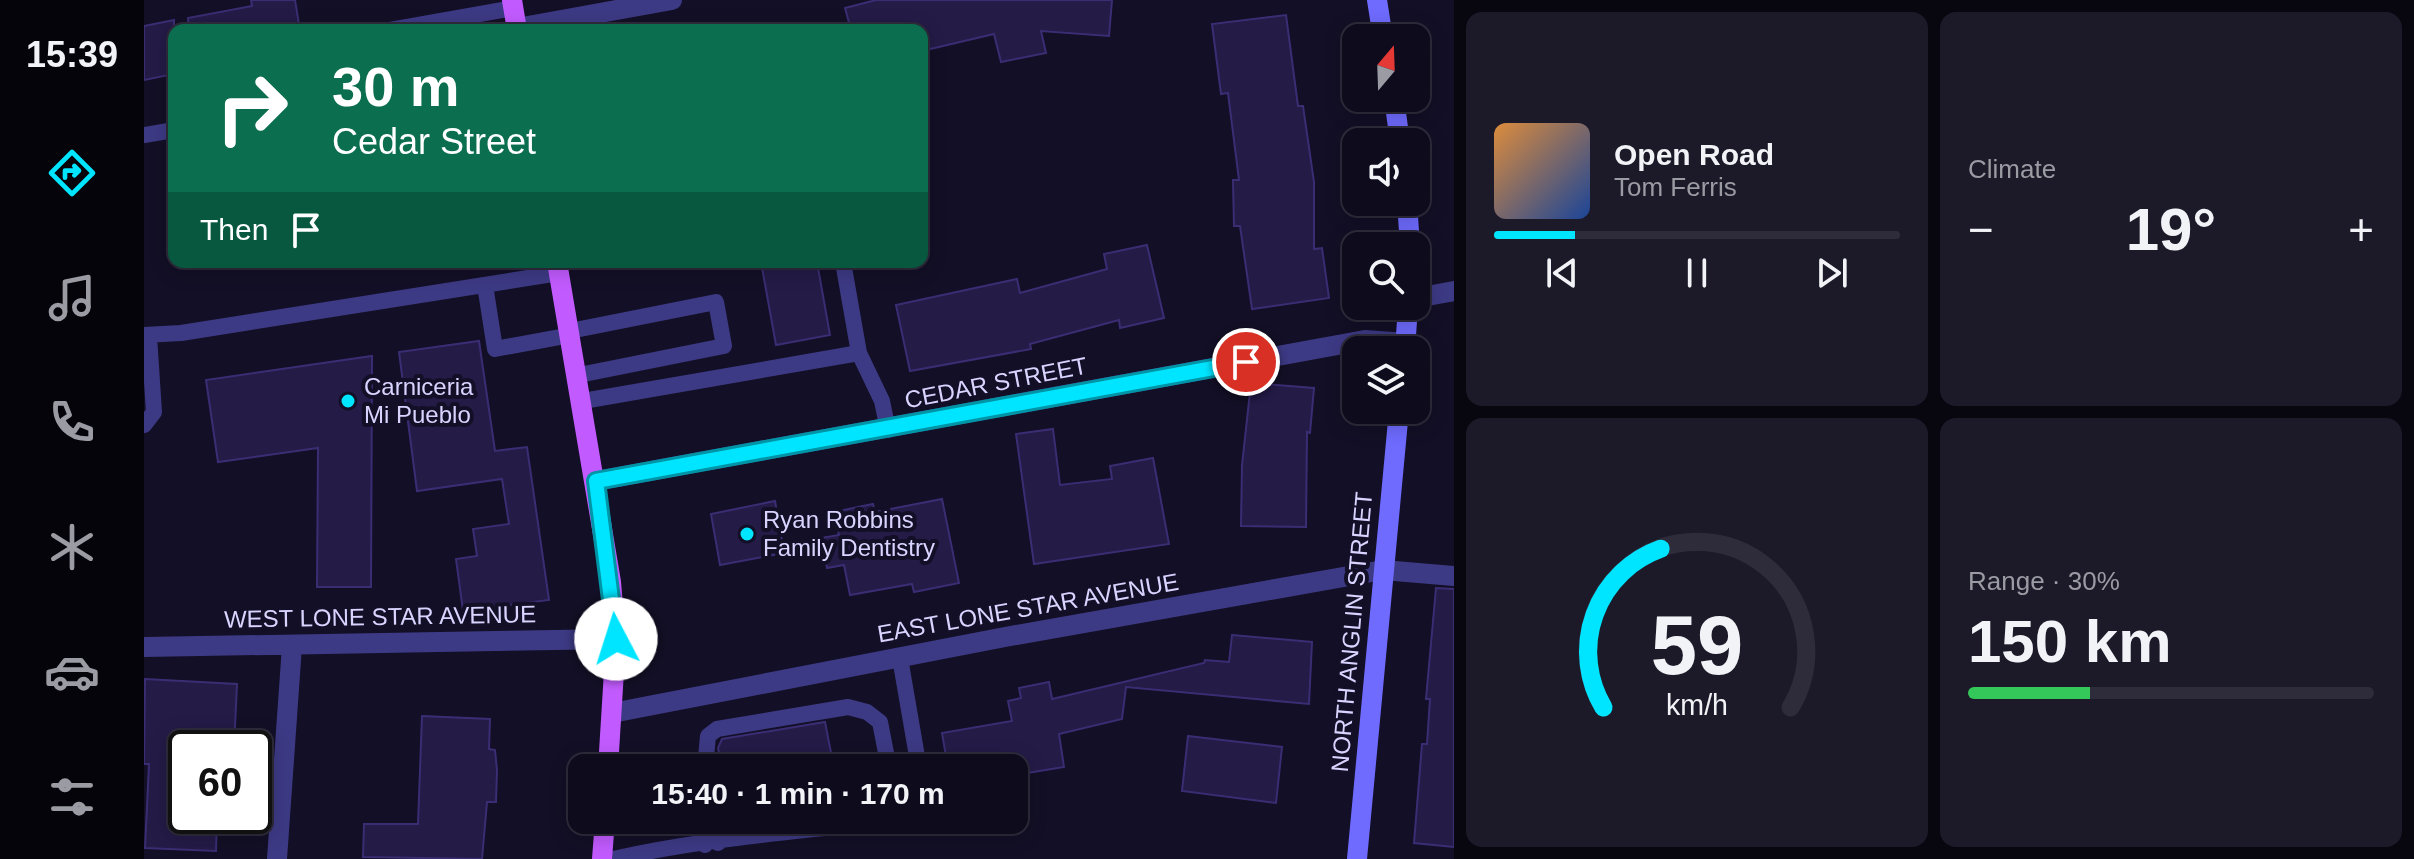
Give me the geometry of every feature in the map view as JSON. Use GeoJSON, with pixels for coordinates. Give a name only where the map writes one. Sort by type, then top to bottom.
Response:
{"type":"FeatureCollection","features":[{"type":"Feature","properties":{"kind":"main road"},"geometry":{"type":"LineString","coordinates":[[560,268],[596,481],[616,639],[609,754]]}},
{"type":"Feature","properties":{"kind":"main road"},"geometry":{"type":"LineString","coordinates":[[602,859],[604,834]]}},
{"type":"Feature","properties":{"kind":"street"},"geometry":{"type":"LineString","coordinates":[[515,16],[672,0]]}},
{"type":"Feature","properties":{"kind":"street"},"geometry":{"type":"LineString","coordinates":[[1377,0],[1381,24]]}},
{"type":"Feature","properties":{"kind":"street"},"geometry":{"type":"LineString","coordinates":[[1430,295],[1454,291]]}},
{"type":"Feature","properties":{"kind":"street","name":"CEDAR STREET"},"geometry":{"type":"LineString","coordinates":[[596,481],[888,430],[1342,344]]}},
{"type":"Feature","properties":{"kind":"street","name":"NORTH ANGLIN STREET"},"geometry":{"type":"LineString","coordinates":[[1357,859],[1398,424]]}},
{"type":"Feature","properties":{"kind":"street","name":"EAST LONE STAR AVENUE"},"geometry":{"type":"LineString","coordinates":[[612,713],[1383,570],[1454,576]]}},
{"type":"Feature","properties":{"kind":"street","name":"WEST LONE STAR AVENUE"},"geometry":{"type":"LineString","coordinates":[[144,647],[616,639]]}},
{"type":"Feature","properties":{"kind":"street"},"geometry":{"type":"LineString","coordinates":[[277,859],[292,646]]}},
{"type":"Feature","properties":{"kind":"lane"},"geometry":{"type":"LineString","coordinates":[[444,24],[515,16]]}},
{"type":"Feature","properties":{"kind":"lane"},"geometry":{"type":"LineString","coordinates":[[144,135],[168,131]]}},
{"type":"Feature","properties":{"kind":"lane"},"geometry":{"type":"LineString","coordinates":[[144,425],[154,412],[146,335],[485,285],[549,268]]}},
{"type":"Feature","properties":{"kind":"lane"},"geometry":{"type":"LineString","coordinates":[[844,268],[859,353],[882,401],[888,430]]}},
{"type":"Feature","properties":{"kind":"lane"},"geometry":{"type":"LineString","coordinates":[[485,285],[495,349],[716,302],[724,346],[579,375]]}},
{"type":"Feature","properties":{"kind":"lane"},"geometry":{"type":"LineString","coordinates":[[583,401],[859,353]]}},
{"type":"Feature","properties":{"kind":"lane"},"geometry":{"type":"LineString","coordinates":[[900,658],[917,754]]}},
{"type":"Feature","properties":{"kind":"lane"},"geometry":{"type":"LineString","coordinates":[[706,754],[708,736],[717,729],[848,707],[867,712],[880,722],[886,742],[885,754]]}},
{"type":"Feature","properties":{"kind":"lane"},"geometry":{"type":"LineString","coordinates":[[709,834],[712,844]]}},
{"type":"Feature","properties":{"kind":"lane"},"geometry":{"type":"LineString","coordinates":[[712,844],[714,834]]}},
{"type":"Feature","properties":{"kind":"lane"},"geometry":{"type":"LineString","coordinates":[[613,859],[668,846],[712,844],[787,834]]}},
{"type":"Feature","properties":{"kind":"building"},"geometry":{"type":"Polygon","coordinates":[[[251,0],[295,0],[299,24],[188,24],[188,18],[252,6],[251,0]]]}},
{"type":"Feature","properties":{"kind":"building"},"geometry":{"type":"Polygon","coordinates":[[[876,0],[1112,0],[1109,36],[1041,31],[1046,53],[1001,62],[994,34],[928,50],[928,24],[849,24],[845,8],[876,0]]]}},
{"type":"Feature","properties":{"kind":"building"},"geometry":{"type":"Polygon","coordinates":[[[1286,15],[1298,106],[1303,106],[1314,182],[1314,249],[1322,248],[1329,298],[1252,309],[1240,226],[1234,226],[1233,180],[1239,180],[1228,93],[1221,94],[1212,24],[1286,15]]]}},
{"type":"Feature","properties":{"kind":"building"},"geometry":{"type":"Polygon","coordinates":[[[174,20],[174,24],[168,24],[168,75],[144,80],[144,26],[174,20]]]}},
{"type":"Feature","properties":{"kind":"building"},"geometry":{"type":"Polygon","coordinates":[[[1147,245],[1164,318],[1120,328],[1119,320],[1030,344],[1031,349],[910,371],[896,305],[1017,279],[1020,293],[1107,269],[1104,254],[1147,245]]]}},
{"type":"Feature","properties":{"kind":"building"},"geometry":{"type":"Polygon","coordinates":[[[762,268],[818,268],[830,335],[776,345],[762,268]]]}},
{"type":"Feature","properties":{"kind":"building"},"geometry":{"type":"Polygon","coordinates":[[[479,341],[495,451],[527,447],[549,600],[463,611],[456,559],[477,556],[473,529],[509,524],[502,479],[417,491],[399,352],[479,341]]]}},
{"type":"Feature","properties":{"kind":"building"},"geometry":{"type":"Polygon","coordinates":[[[372,356],[371,587],[317,587],[318,448],[218,462],[206,380],[372,356]]]}},
{"type":"Feature","properties":{"kind":"building"},"geometry":{"type":"Polygon","coordinates":[[[1251,383],[1314,388],[1310,433],[1307,432],[1306,527],[1241,526],[1242,465],[1251,383]]]}},
{"type":"Feature","properties":{"kind":"building"},"geometry":{"type":"Polygon","coordinates":[[[1053,429],[1060,485],[1112,479],[1110,466],[1153,458],[1169,544],[1034,564],[1016,434],[1053,429]]]}},
{"type":"Feature","properties":{"kind":"building"},"geometry":{"type":"Polygon","coordinates":[[[942,499],[959,583],[914,592],[912,584],[850,595],[844,565],[827,568],[821,538],[839,535],[834,512],[873,504],[875,512],[942,499]]]}},
{"type":"Feature","properties":{"kind":"building","name":"Ryan Robbins Family Dentistry"},"geometry":{"type":"Polygon","coordinates":[[[775,501],[784,553],[720,565],[711,514],[775,501]]]}},
{"type":"Feature","properties":{"kind":"building"},"geometry":{"type":"Polygon","coordinates":[[[1436,588],[1454,589],[1454,847],[1414,843],[1422,744],[1427,744],[1430,699],[1426,699],[1436,588]]]}},
{"type":"Feature","properties":{"kind":"building"},"geometry":{"type":"Polygon","coordinates":[[[1232,635],[1312,642],[1309,704],[1126,687],[1122,719],[1059,734],[1064,767],[1028,773],[1028,754],[946,754],[942,733],[1012,721],[1008,701],[1021,698],[1019,688],[1049,682],[1052,699],[1204,663],[1205,660],[1229,662],[1232,635]]]}},
{"type":"Feature","properties":{"kind":"building"},"geometry":{"type":"Polygon","coordinates":[[[145,679],[237,684],[235,730],[168,730],[168,834],[216,834],[216,851],[145,848],[149,764],[144,764],[145,679]]]}},
{"type":"Feature","properties":{"kind":"building"},"geometry":{"type":"Polygon","coordinates":[[[422,716],[490,719],[489,749],[495,750],[497,770],[496,802],[487,802],[482,859],[363,857],[364,824],[418,824],[422,716]]]}},
{"type":"Feature","properties":{"kind":"building"},"geometry":{"type":"Polygon","coordinates":[[[825,722],[831,754],[719,754],[722,739],[825,722]]]}},
{"type":"Feature","properties":{"kind":"building"},"geometry":{"type":"Polygon","coordinates":[[[1188,736],[1282,747],[1276,803],[1182,791],[1188,736]]]}},
{"type":"Feature","properties":{"kind":"place","name":"Carniceria Mi Pueblo"},"geometry":{"type":"Point","coordinates":[348,401]}},
{"type":"Feature","properties":{"kind":"place","name":"Ryan Robbins Family Dentistry"},"geometry":{"type":"Point","coordinates":[747,534]}},
{"type":"Feature","properties":{"kind":"route"},"geometry":{"type":"LineString","coordinates":[[616,639],[596,481],[888,430],[1246,362]]}}]}
